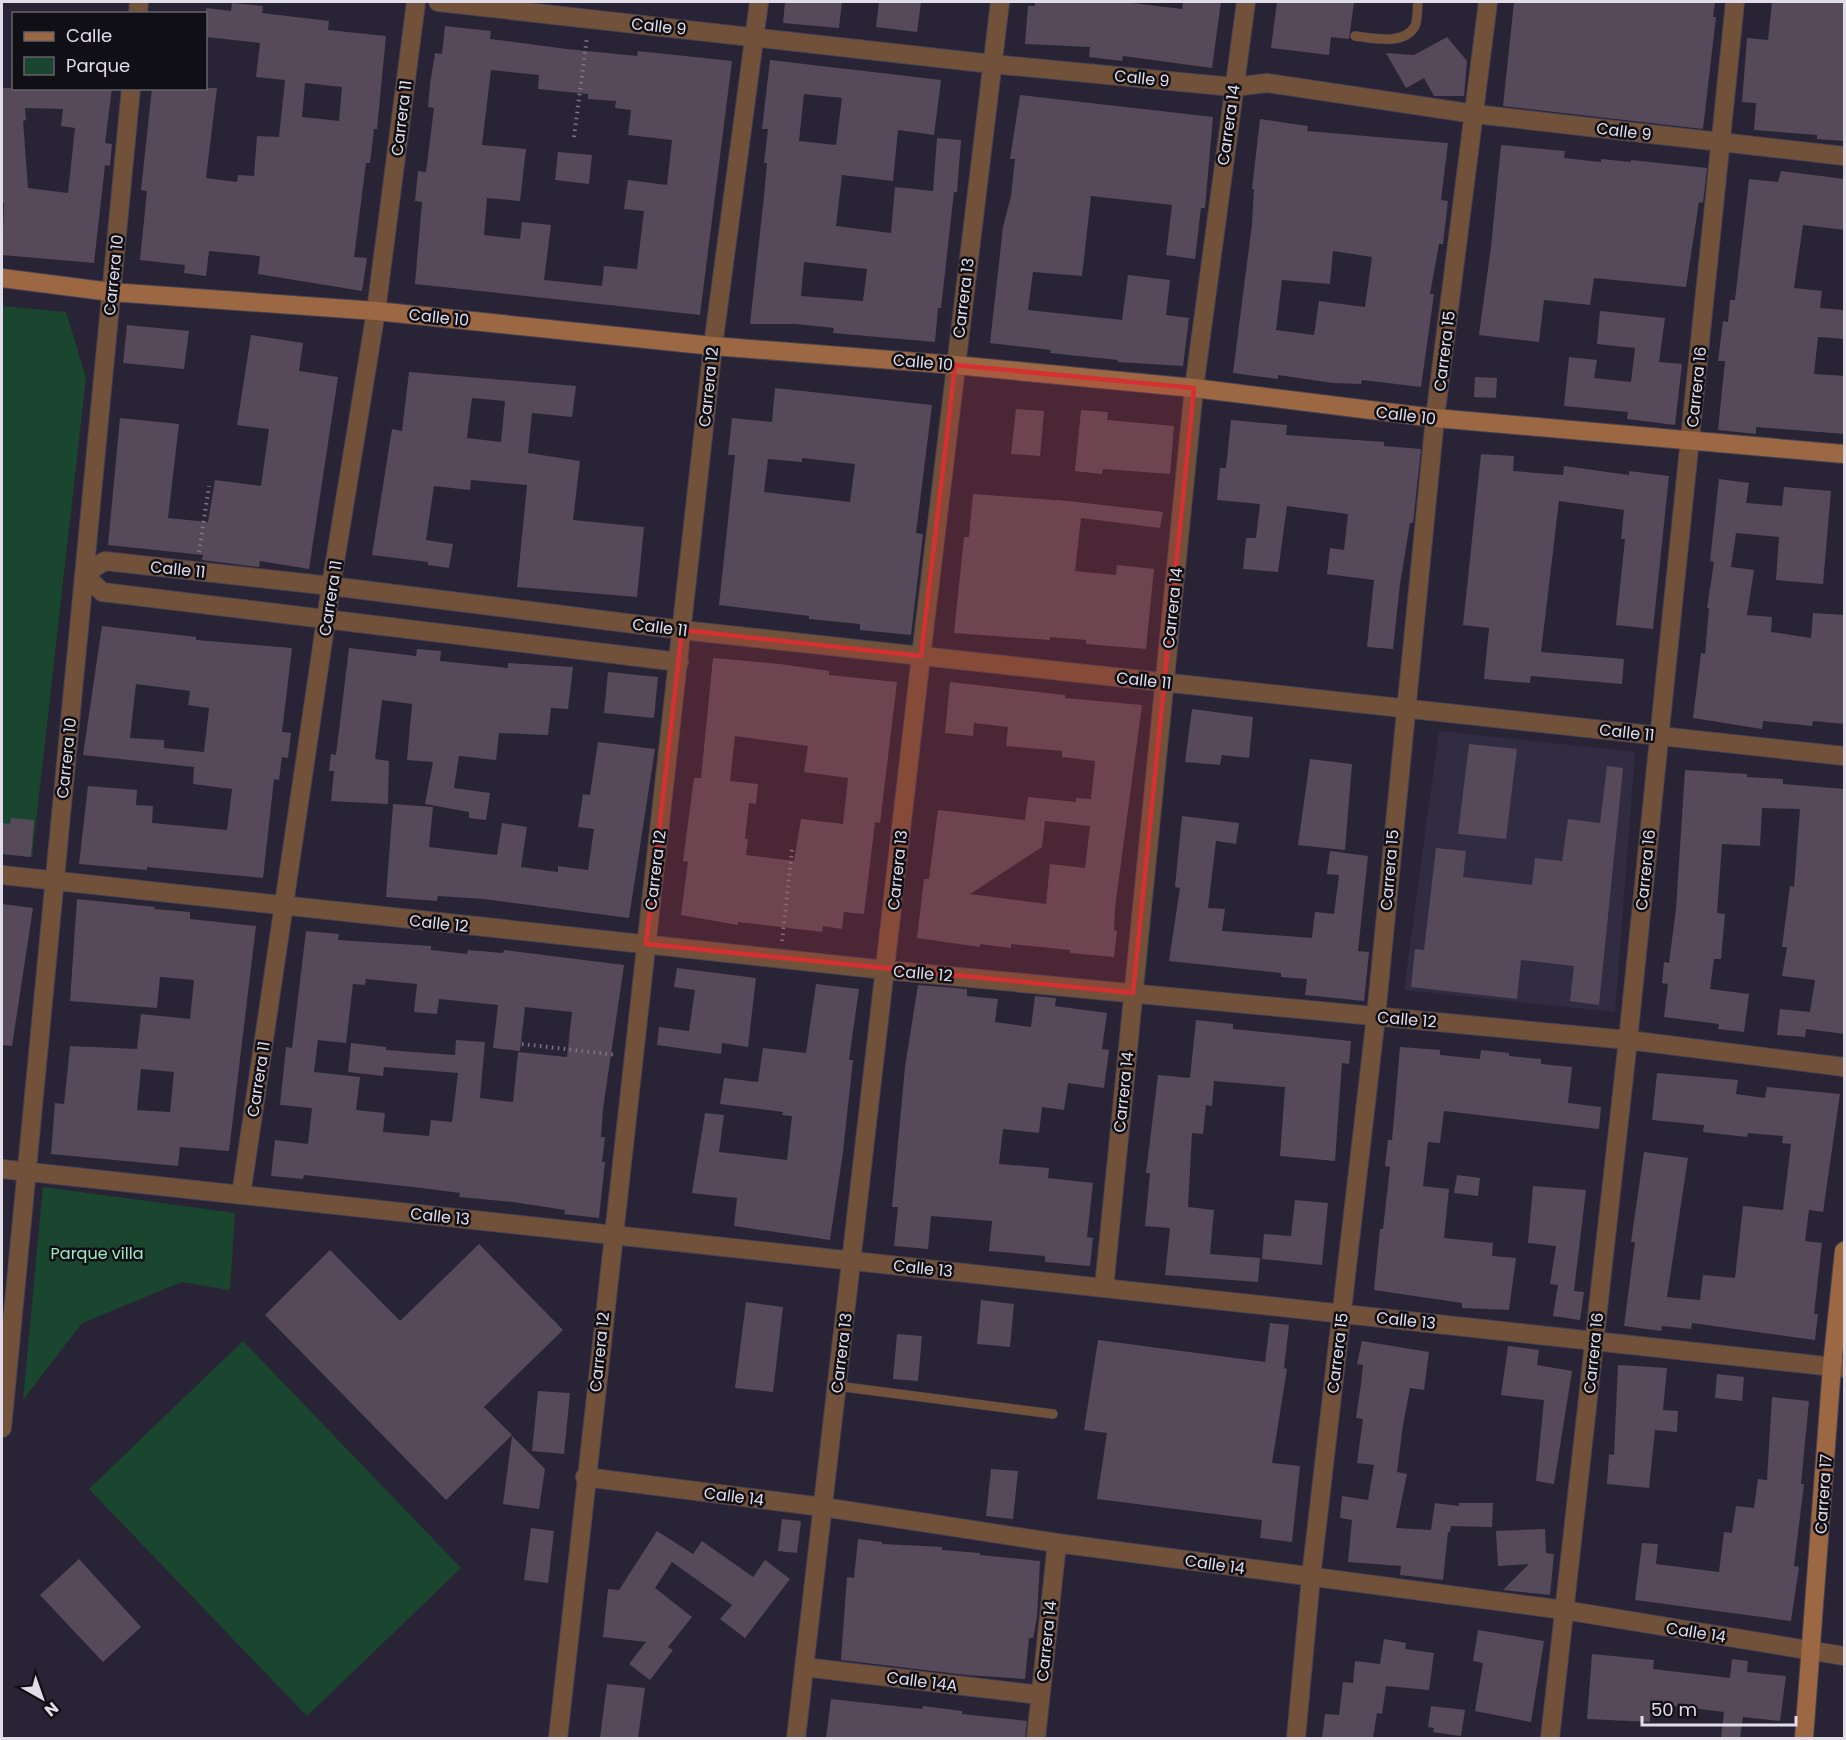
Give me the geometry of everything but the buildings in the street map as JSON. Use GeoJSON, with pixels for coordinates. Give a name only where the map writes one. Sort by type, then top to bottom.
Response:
{"type":"FeatureCollection","features":[{"type":"Feature","properties":{"kind":"street","name":"Carrera 11"},"geometry":{"type":"LineString","coordinates":[[241,1195],[331,586],[376,311],[416,2]]}},
{"type":"Feature","properties":{"kind":"street","name":"Calle 9"},"geometry":{"type":"LineString","coordinates":[[438,2],[992,64],[1233,87],[1267,83],[1475,114],[1845,156]]}},
{"type":"Feature","properties":{"kind":"street","name":"Carrera 12"},"geometry":{"type":"LineString","coordinates":[[558,1738],[585,1477],[713,346],[759,2]]}},
{"type":"Feature","properties":{"kind":"street","name":"Carrera 13"},"geometry":{"type":"LineString","coordinates":[[796,1738],[955,365],[1000,2]]}},
{"type":"Feature","properties":{"kind":"street","name":"Carrera 14"},"geometry":{"type":"LineString","coordinates":[[1104,1288],[1194,388],[1246,2]]}},
{"type":"Feature","properties":{"kind":"street","name":"Carrera 15"},"geometry":{"type":"LineString","coordinates":[[1296,1738],[1311,1577],[1376,1016],[1404,708],[1435,418],[1488,2]]}},
{"type":"Feature","properties":{"kind":"street","name":"Carrera 16"},"geometry":{"type":"LineString","coordinates":[[1550,1738],[1628,1040],[1735,2]]}},
{"type":"Feature","properties":{"kind":"street","name":"Carrera 10"},"geometry":{"type":"LineString","coordinates":[[2,1428],[7,1310],[26,1172],[131,90]]}},
{"type":"Feature","properties":{"kind":"street","name":"Calle 10"},"geometry":{"type":"LineString","coordinates":[[2,278],[111,292],[376,311],[713,346],[955,365],[1194,388],[1435,418],[1845,454]]}},
{"type":"Feature","properties":{"kind":"street","name":"Calle 11"},"geometry":{"type":"LineString","coordinates":[[679,662],[102,592],[84,574],[105,561],[331,586],[682,630],[1845,756]]}},
{"type":"Feature","properties":{"kind":"street","name":"Calle 12"},"geometry":{"type":"LineString","coordinates":[[2,875],[885,970],[1628,1040],[1845,1067]]}},
{"type":"Feature","properties":{"kind":"street","name":"Calle 13"},"geometry":{"type":"LineString","coordinates":[[2,1169],[1838,1367]]}},
{"type":"Feature","properties":{"kind":"street","name":"Carrera 17"},"geometry":{"type":"LineString","coordinates":[[1804,1738],[1838,1367],[1845,1251]]}},
{"type":"Feature","properties":{"kind":"street","name":"Calle 14"},"geometry":{"type":"LineString","coordinates":[[585,1477],[823,1507],[1057,1543],[1564,1610],[1845,1656]]}},
{"type":"Feature","properties":{"kind":"street","name":"Carrera 14"},"geometry":{"type":"LineString","coordinates":[[1036,1738],[1057,1543]]}},
{"type":"Feature","properties":{"kind":"street","name":"Calle 14A"},"geometry":{"type":"LineString","coordinates":[[804,1667],[1040,1695]]}},
{"type":"Feature","properties":{"kind":"lane"},"geometry":{"type":"LineString","coordinates":[[1355,36],[1395,39],[1405,36],[1415,26],[1418,2]]}},
{"type":"Feature","properties":{"kind":"lane"},"geometry":{"type":"LineString","coordinates":[[837,1386],[1053,1414]]}},
{"type":"Feature","properties":{"kind":"path"},"geometry":{"type":"LineString","coordinates":[[574,137],[590,18]]}},
{"type":"Feature","properties":{"kind":"path"},"geometry":{"type":"LineString","coordinates":[[196,571],[209,486]]}},
{"type":"Feature","properties":{"kind":"path"},"geometry":{"type":"LineString","coordinates":[[779,958],[792,850]]}},
{"type":"Feature","properties":{"kind":"path"},"geometry":{"type":"LineString","coordinates":[[522,1044],[633,1058]]}},
{"type":"Feature","properties":{"kind":"highlighted area"},"geometry":{"type":"Polygon","coordinates":[[[955,365],[1194,388],[1133,993],[646,944],[682,630],[921,656],[955,365]]]}},
{"type":"Feature","properties":{"kind":"shaded area"},"geometry":{"type":"Polygon","coordinates":[[[1439,731],[1635,752],[1615,1012],[1404,990],[1439,731]]]}},
{"type":"Feature","properties":{"kind":"green space"},"geometry":{"type":"Polygon","coordinates":[[[2,306],[66,312],[86,378],[32,857],[2,854],[2,306]]]}},
{"type":"Feature","properties":{"kind":"green space","name":"Parque villa"},"geometry":{"type":"Polygon","coordinates":[[[43,1187],[235,1213],[230,1290],[182,1282],[82,1323],[23,1400],[43,1187]]]}},
{"type":"Feature","properties":{"kind":"green space"},"geometry":{"type":"Polygon","coordinates":[[[243,1341],[461,1568],[307,1716],[89,1489],[243,1341]]]}}]}
